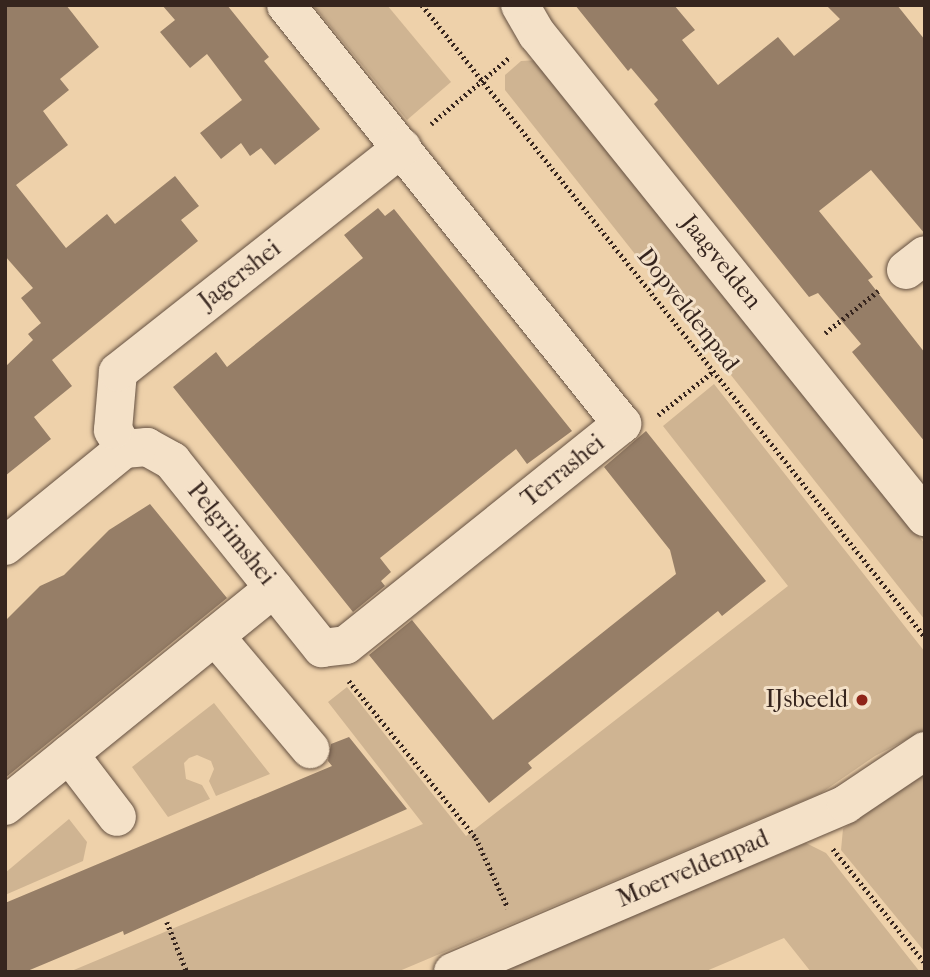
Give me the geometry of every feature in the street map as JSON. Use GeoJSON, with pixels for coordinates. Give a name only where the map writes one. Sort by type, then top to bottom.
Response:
{"type":"FeatureCollection","features":[{"type":"Feature","properties":{"kind":"street"},"geometry":{"type":"LineString","coordinates":[[286,5],[402,148]]}},
{"type":"Feature","properties":{"kind":"street","name":"Jaagvelden"},"geometry":{"type":"LineString","coordinates":[[520,5],[537,34],[925,517]]}},
{"type":"Feature","properties":{"kind":"street","name":"Terrashei"},"geometry":{"type":"LineString","coordinates":[[322,648],[346,645],[622,424],[402,148]]}},
{"type":"Feature","properties":{"kind":"street","name":"Jagershei"},"geometry":{"type":"LineString","coordinates":[[124,449],[113,430],[118,372],[402,148]]}},
{"type":"Feature","properties":{"kind":"street","name":"Pelgrimshei"},"geometry":{"type":"LineString","coordinates":[[124,449],[147,447],[172,461],[322,648]]}},
{"type":"Feature","properties":{"kind":"street"},"geometry":{"type":"LineString","coordinates":[[5,546],[124,449]]}},
{"type":"Feature","properties":{"kind":"street"},"geometry":{"type":"LineString","coordinates":[[5,806],[274,588]]}},
{"type":"Feature","properties":{"kind":"street"},"geometry":{"type":"LineString","coordinates":[[215,636],[310,749]]}},
{"type":"Feature","properties":{"kind":"street","name":"Moerveldenpad"},"geometry":{"type":"LineString","coordinates":[[453,972],[846,804],[925,751]]}},
{"type":"Feature","properties":{"kind":"street"},"geometry":{"type":"LineString","coordinates":[[69,754],[117,817]]}},
{"type":"Feature","properties":{"kind":"path","name":"Dopveldenpad"},"geometry":{"type":"LineString","coordinates":[[422,5],[925,637]]}},
{"type":"Feature","properties":{"kind":"path"},"geometry":{"type":"LineString","coordinates":[[402,148],[483,80]]}},
{"type":"Feature","properties":{"kind":"path"},"geometry":{"type":"LineString","coordinates":[[796,355],[915,262]]}},
{"type":"Feature","properties":{"kind":"path"},"geometry":{"type":"LineString","coordinates":[[622,424],[647,424],[714,371]]}},
{"type":"Feature","properties":{"kind":"path"},"geometry":{"type":"LineString","coordinates":[[322,648],[476,838],[523,942]]}},
{"type":"Feature","properties":{"kind":"path"},"geometry":{"type":"LineString","coordinates":[[809,820],[925,963]]}},
{"type":"Feature","properties":{"kind":"path"},"geometry":{"type":"LineString","coordinates":[[167,922],[187,972]]}},
{"type":"Feature","properties":{"kind":"shaded area"},"geometry":{"type":"Polygon","coordinates":[[[313,5],[387,5],[451,82],[407,120],[313,5]]]}},
{"type":"Feature","properties":{"kind":"shaded area"},"geometry":{"type":"Polygon","coordinates":[[[540,60],[925,544],[925,620],[505,90],[505,75],[521,61],[540,60]]]}},
{"type":"Feature","properties":{"kind":"shaded area"},"geometry":{"type":"Polygon","coordinates":[[[714,384],[925,652],[925,730],[875,756],[821,793],[397,972],[69,972],[423,824],[328,702],[347,687],[466,836],[788,586],[663,426],[714,384]]]}},
{"type":"Feature","properties":{"kind":"shaded area"},"geometry":{"type":"Polygon","coordinates":[[[214,703],[270,774],[216,796],[209,781],[214,769],[211,761],[197,755],[189,758],[184,763],[186,779],[202,785],[210,799],[168,817],[132,767],[214,703]]]}},
{"type":"Feature","properties":{"kind":"shaded area"},"geometry":{"type":"Polygon","coordinates":[[[925,774],[925,952],[841,850],[843,829],[925,774]]]}},
{"type":"Feature","properties":{"kind":"shaded area"},"geometry":{"type":"Polygon","coordinates":[[[69,819],[87,842],[83,861],[5,895],[5,873],[69,819]]]}},
{"type":"Feature","properties":{"kind":"shaded area"},"geometry":{"type":"Polygon","coordinates":[[[806,843],[826,853],[920,972],[811,972],[784,938],[704,972],[498,972],[806,843]]]}},
{"type":"Feature","properties":{"kind":"building"},"geometry":{"type":"Polygon","coordinates":[[[5,5],[66,5],[99,47],[60,79],[69,90],[43,111],[68,145],[16,185],[66,248],[107,214],[115,224],[175,176],[199,206],[181,220],[198,241],[52,360],[72,386],[34,417],[51,439],[5,476],[5,367],[33,340],[28,334],[41,323],[21,298],[33,288],[5,256],[5,5]]]}},
{"type":"Feature","properties":{"kind":"building"},"geometry":{"type":"Polygon","coordinates":[[[162,5],[227,5],[269,57],[264,61],[320,129],[275,165],[261,148],[250,156],[241,143],[221,159],[200,133],[242,100],[207,54],[190,68],[160,32],[175,20],[162,5]]]}},
{"type":"Feature","properties":{"kind":"building"},"geometry":{"type":"Polygon","coordinates":[[[575,5],[674,5],[695,30],[682,40],[718,85],[778,37],[794,56],[840,19],[826,5],[897,5],[925,40],[925,234],[871,170],[819,211],[873,277],[868,280],[925,353],[925,442],[852,352],[861,344],[818,293],[809,297],[654,104],[658,100],[631,68],[628,71],[575,5]]]}},
{"type":"Feature","properties":{"kind":"building"},"geometry":{"type":"Polygon","coordinates":[[[378,208],[385,216],[394,209],[572,431],[527,464],[516,449],[380,558],[391,572],[381,581],[385,586],[353,612],[173,387],[216,352],[227,367],[363,258],[344,235],[378,208]]]}},
{"type":"Feature","properties":{"kind":"building"},"geometry":{"type":"Polygon","coordinates":[[[646,431],[766,581],[722,616],[718,611],[528,763],[532,768],[489,803],[369,655],[412,620],[493,720],[676,574],[670,550],[604,467],[646,431]]]}},
{"type":"Feature","properties":{"kind":"building"},"geometry":{"type":"Polygon","coordinates":[[[150,504],[227,598],[5,778],[5,621],[40,586],[64,575],[109,530],[150,504]]]}},
{"type":"Feature","properties":{"kind":"building"},"geometry":{"type":"Polygon","coordinates":[[[349,737],[407,809],[124,935],[123,931],[25,972],[5,972],[5,903],[332,766],[328,761],[331,744],[349,737]]]}},
{"type":"Feature","properties":{"kind":"place","name":"IJsbeeld"},"geometry":{"type":"Point","coordinates":[862,700]}}]}
